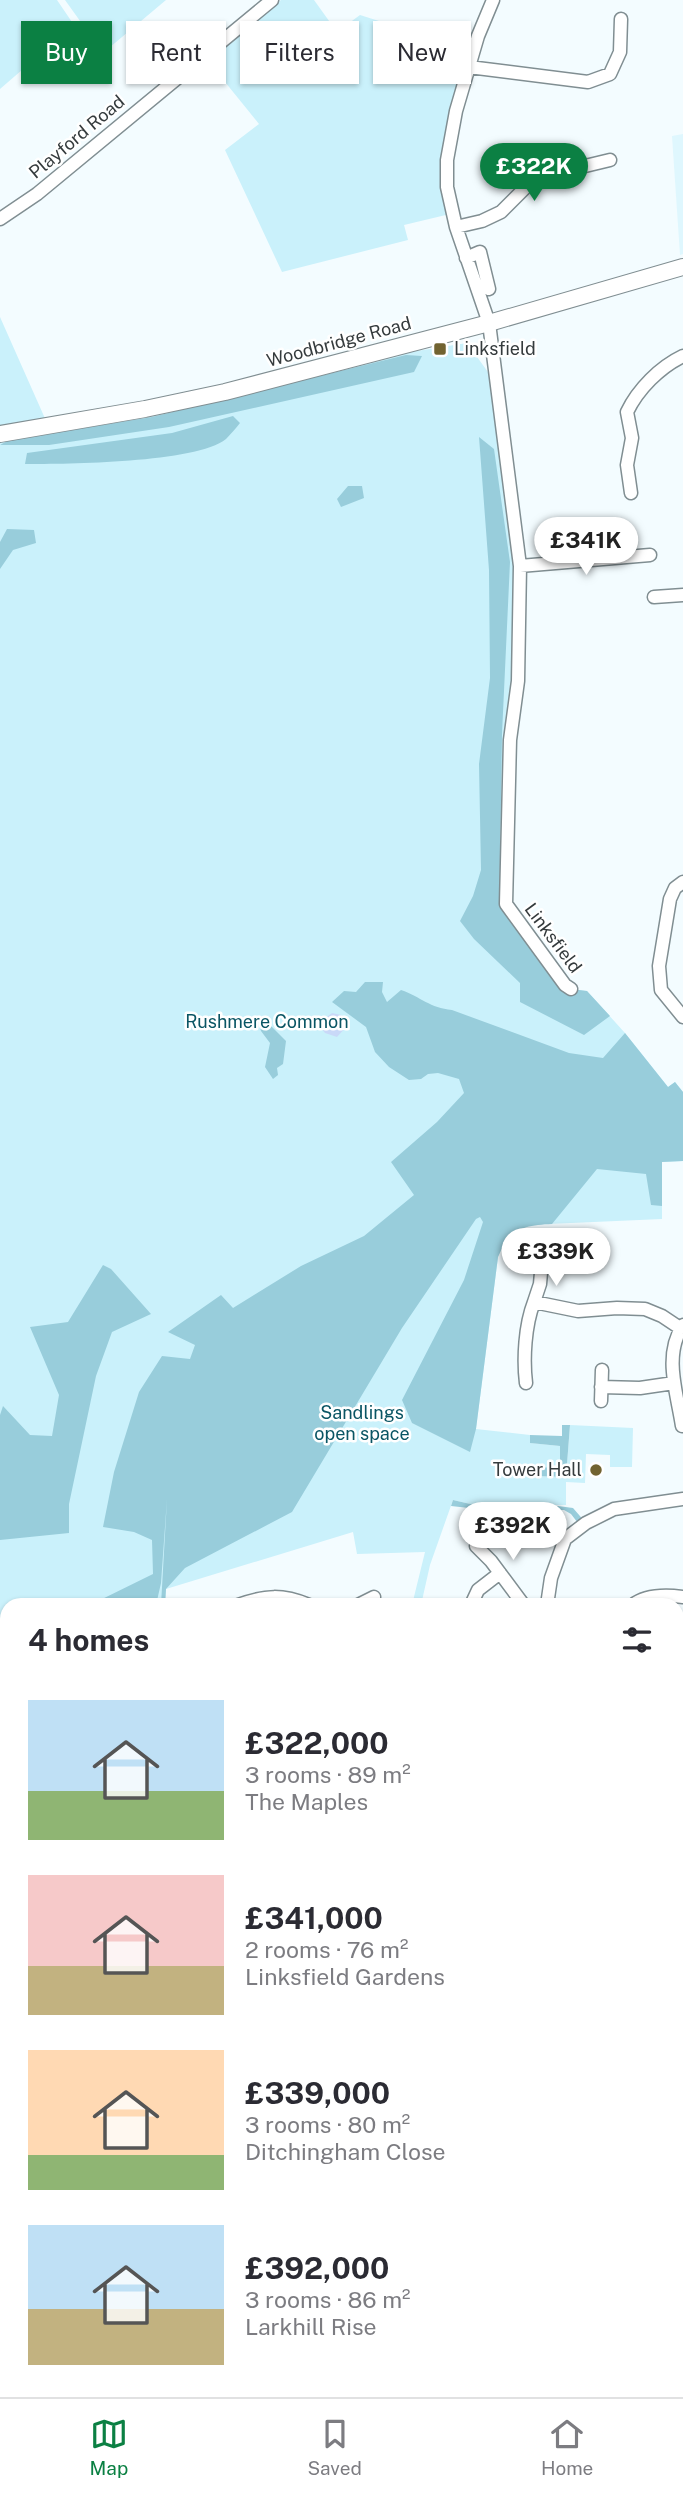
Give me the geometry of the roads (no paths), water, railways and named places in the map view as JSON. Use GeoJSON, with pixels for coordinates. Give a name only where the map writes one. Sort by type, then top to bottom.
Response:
{"type":"FeatureCollection","features":[{"type":"Feature","properties":{"kind":"main road","name":"Woodbridge Road"},"geometry":{"type":"LineString","coordinates":[[0,434],[188,400],[489,323],[683,267]]}},
{"type":"Feature","properties":{"kind":"street","name":"Playford Road"},"geometry":{"type":"LineString","coordinates":[[0,219],[37,194],[272,0]]}},
{"type":"Feature","properties":{"kind":"street","name":"Linksfield"},"geometry":{"type":"LineString","coordinates":[[471,60],[494,0]]}},
{"type":"Feature","properties":{"kind":"street"},"geometry":{"type":"LineString","coordinates":[[471,67],[588,82],[610,74],[620,52],[621,19]]}},
{"type":"Feature","properties":{"kind":"street","name":"Linksfield"},"geometry":{"type":"LineString","coordinates":[[464,84],[447,160],[447,187],[456,227],[489,323],[520,566],[518,681],[510,740],[506,904],[565,985],[571,989]]}},
{"type":"Feature","properties":{"kind":"street"},"geometry":{"type":"LineString","coordinates":[[456,227],[482,221],[501,212],[526,187],[552,174],[610,160]]}},
{"type":"Feature","properties":{"kind":"street"},"geometry":{"type":"LineString","coordinates":[[466,258],[480,252],[489,289]]}},
{"type":"Feature","properties":{"kind":"street"},"geometry":{"type":"LineString","coordinates":[[631,493],[627,465],[632,438],[627,412],[638,393],[660,370],[683,356]]}},
{"type":"Feature","properties":{"kind":"street"},"geometry":{"type":"LineString","coordinates":[[520,566],[650,555]]}},
{"type":"Feature","properties":{"kind":"street"},"geometry":{"type":"LineString","coordinates":[[654,597],[683,595]]}},
{"type":"Feature","properties":{"kind":"street"},"geometry":{"type":"LineString","coordinates":[[683,881],[675,888],[670,899],[659,966],[661,990],[683,1017]]}},
{"type":"Feature","properties":{"kind":"street"},"geometry":{"type":"LineString","coordinates":[[526,1383],[524,1362],[527,1327],[540,1284],[538,1270]]}},
{"type":"Feature","properties":{"kind":"street"},"geometry":{"type":"LineString","coordinates":[[534,1302],[578,1311],[624,1307],[645,1310],[682,1327],[672,1355],[682,1426]]}},
{"type":"Feature","properties":{"kind":"street"},"geometry":{"type":"LineString","coordinates":[[601,1401],[602,1370]]}},
{"type":"Feature","properties":{"kind":"street"},"geometry":{"type":"LineString","coordinates":[[601,1387],[640,1388],[674,1383]]}},
{"type":"Feature","properties":{"kind":"street"},"geometry":{"type":"LineString","coordinates":[[548,1598],[551,1578],[565,1539],[586,1523],[614,1509],[683,1499]]}},
{"type":"Feature","properties":{"kind":"street"},"geometry":{"type":"LineString","coordinates":[[476,1546],[519,1598]]}},
{"type":"Feature","properties":{"kind":"street"},"geometry":{"type":"LineString","coordinates":[[474,1598],[478,1590],[500,1573]]}},
{"type":"Feature","properties":{"kind":"street"},"geometry":{"type":"LineString","coordinates":[[648,1598],[669,1595],[683,1597]]}},
{"type":"Feature","properties":{"kind":"street"},"geometry":{"type":"LineString","coordinates":[[259,1598],[290,1598]]}},
{"type":"Feature","properties":{"kind":"place","name":"Linksfield"},"geometry":{"type":"Point","coordinates":[440,349]}},
{"type":"Feature","properties":{"kind":"place","name":"Tower Hall"},"geometry":{"type":"Point","coordinates":[596,1470]}},
{"type":"Feature","properties":{"kind":"park label","name":"Rushmere Common"},"geometry":{"type":"Point","coordinates":[267,1022]}},
{"type":"Feature","properties":{"kind":"park label","name":"Sandlings open space"},"geometry":{"type":"Point","coordinates":[362,1423]}}]}
